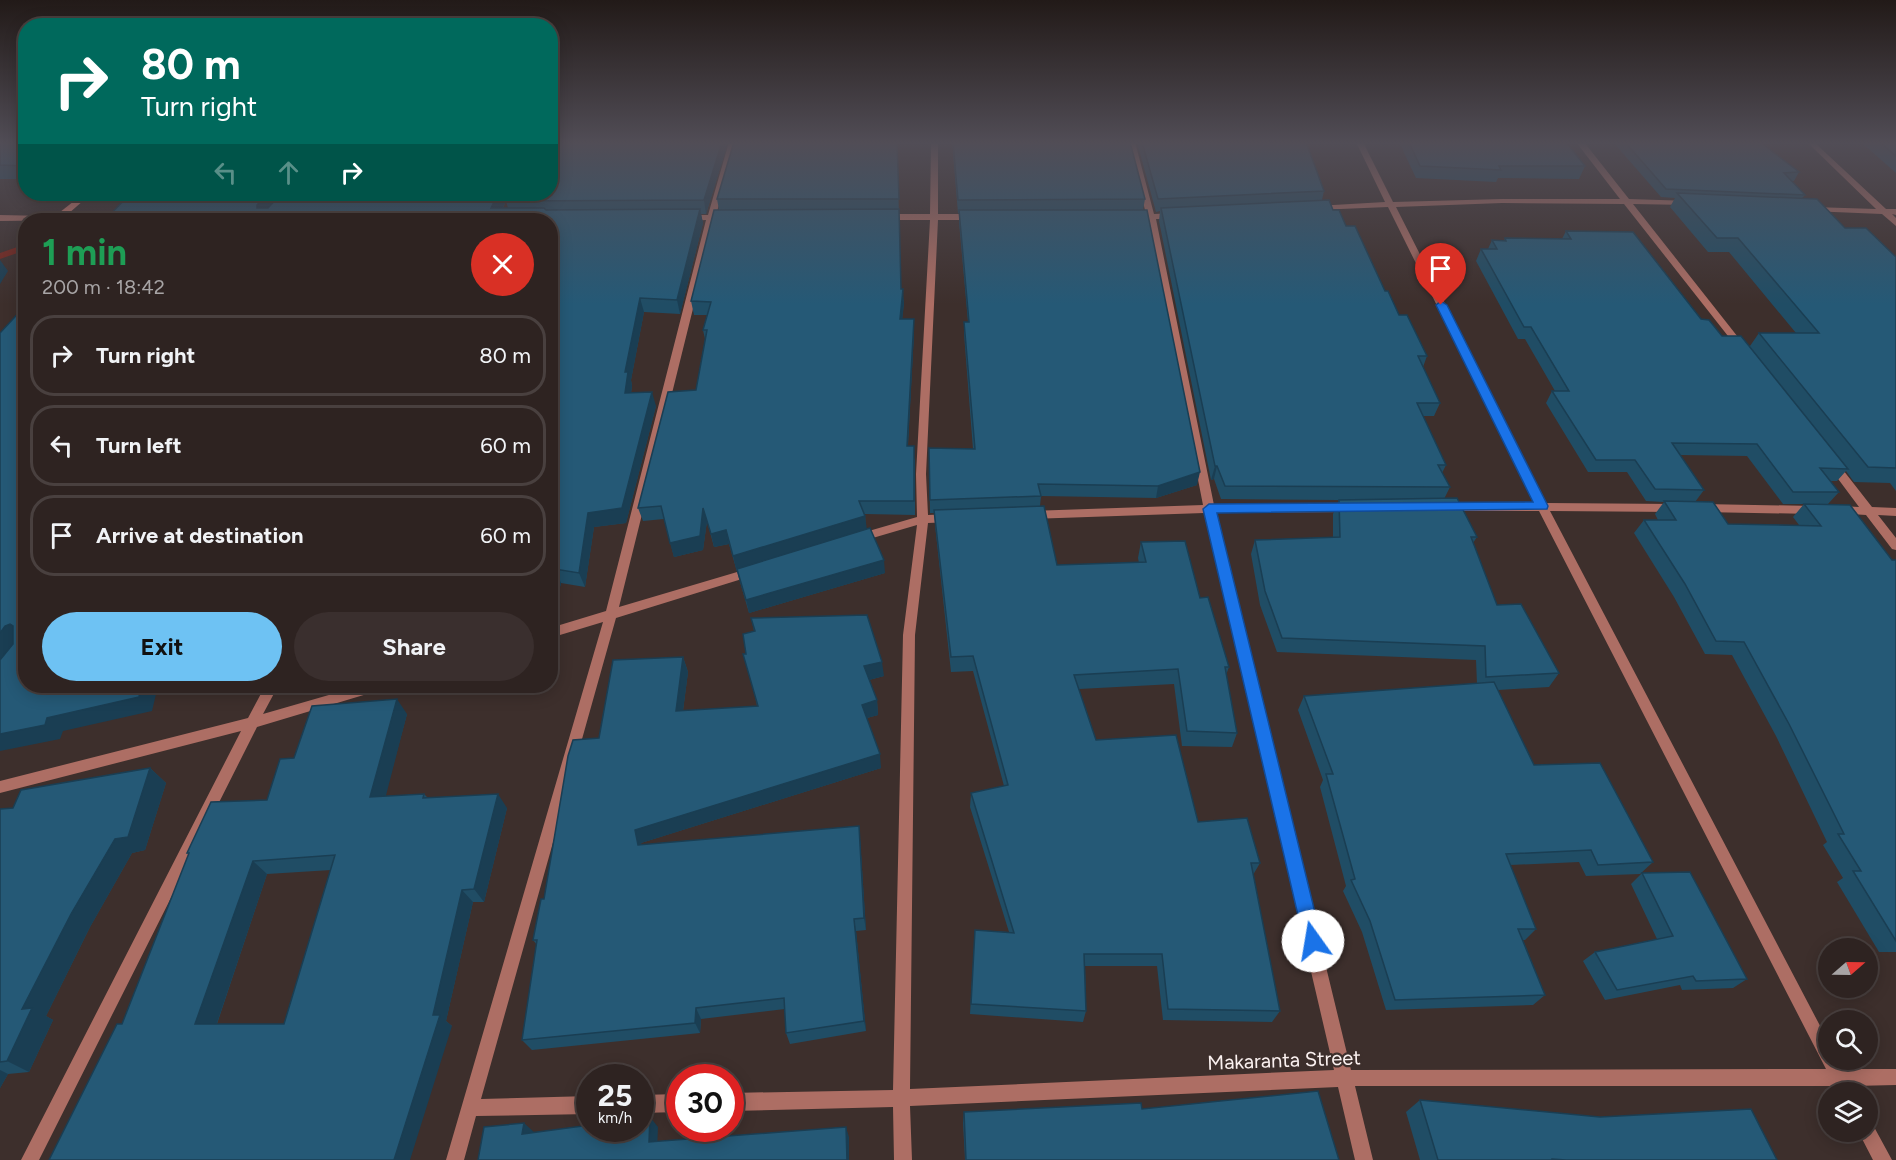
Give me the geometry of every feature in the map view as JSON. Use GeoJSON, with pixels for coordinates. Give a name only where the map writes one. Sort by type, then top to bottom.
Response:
{"type":"FeatureCollection","features":[{"type":"Feature","properties":{"kind":"street"},"geometry":{"type":"LineString","coordinates":[[455,1160],[611,614],[717,196]]}},
{"type":"Feature","properties":{"kind":"street"},"geometry":{"type":"LineString","coordinates":[[903,1160],[901,1098],[909,635],[923,519],[921,474],[934,196]]}},
{"type":"Feature","properties":{"kind":"street"},"geometry":{"type":"LineString","coordinates":[[1146,196],[1209,509],[1364,1160]]}},
{"type":"Feature","properties":{"kind":"street"},"geometry":{"type":"LineString","coordinates":[[1387,196],[1542,506],[1818,1037]]}},
{"type":"Feature","properties":{"kind":"street"},"geometry":{"type":"LineString","coordinates":[[1625,196],[1751,360]]}},
{"type":"Feature","properties":{"kind":"street"},"geometry":{"type":"LineString","coordinates":[[1867,196],[1896,223]]}},
{"type":"Feature","properties":{"kind":"street"},"geometry":{"type":"LineString","coordinates":[[1311,208],[1391,204],[1628,200],[1698,204]]}},
{"type":"Feature","properties":{"kind":"street"},"geometry":{"type":"LineString","coordinates":[[64,213],[79,201]]}},
{"type":"Feature","properties":{"kind":"street"},"geometry":{"type":"LineString","coordinates":[[1802,208],[1896,212]]}},
{"type":"Feature","properties":{"kind":"street"},"geometry":{"type":"LineString","coordinates":[[1128,217],[1185,215]]}},
{"type":"Feature","properties":{"kind":"street"},"geometry":{"type":"LineString","coordinates":[[676,218],[735,217]]}},
{"type":"Feature","properties":{"kind":"street"},"geometry":{"type":"LineString","coordinates":[[875,217],[979,217]]}},
{"type":"Feature","properties":{"kind":"street"},"geometry":{"type":"LineString","coordinates":[[0,218],[18,218]]}},
{"type":"Feature","properties":{"kind":"street"},"geometry":{"type":"LineString","coordinates":[[1824,454],[1896,546]]}},
{"type":"Feature","properties":{"kind":"street"},"geometry":{"type":"LineString","coordinates":[[1435,507],[1542,506],[1896,512]]}},
{"type":"Feature","properties":{"kind":"street"},"geometry":{"type":"LineString","coordinates":[[1018,516],[1209,509],[1364,508]]}},
{"type":"Feature","properties":{"kind":"street"},"geometry":{"type":"LineString","coordinates":[[845,543],[923,519],[959,518]]}},
{"type":"Feature","properties":{"kind":"street"},"geometry":{"type":"LineString","coordinates":[[558,631],[767,567]]}},
{"type":"Feature","properties":{"kind":"street"},"geometry":{"type":"LineString","coordinates":[[30,1160],[267,693]]}},
{"type":"Feature","properties":{"kind":"street"},"geometry":{"type":"LineString","coordinates":[[0,787],[252,723],[353,693]]}},
{"type":"Feature","properties":{"kind":"street","name":"Makaranta Street"},"geometry":{"type":"LineString","coordinates":[[1863,1082],[1896,1077]]}},
{"type":"Feature","properties":{"kind":"street","name":"Makaranta Street"},"geometry":{"type":"LineString","coordinates":[[744,1102],[901,1098],[1345,1078],[1818,1085]]}},
{"type":"Feature","properties":{"kind":"street"},"geometry":{"type":"LineString","coordinates":[[469,1108],[576,1105]]}},
{"type":"Feature","properties":{"kind":"street"},"geometry":{"type":"LineString","coordinates":[[1873,1142],[1882,1160]]}},
{"type":"Feature","properties":{"kind":"building"},"geometry":{"type":"Polygon","coordinates":[[[558,196],[705,196],[704,200],[558,201],[558,196]]]}},
{"type":"Feature","properties":{"kind":"building"},"geometry":{"type":"Polygon","coordinates":[[[718,196],[899,196],[899,199],[717,199],[718,196]]]}},
{"type":"Feature","properties":{"kind":"building"},"geometry":{"type":"Polygon","coordinates":[[[958,196],[1144,196],[1145,199],[958,200],[958,196]]]}},
{"type":"Feature","properties":{"kind":"building"},"geometry":{"type":"Polygon","coordinates":[[[1157,196],[1217,196],[1158,199],[1157,196]]]}},
{"type":"Feature","properties":{"kind":"building"},"geometry":{"type":"Polygon","coordinates":[[[1680,196],[1817,199],[1845,228],[1866,228],[1896,257],[1896,468],[1868,467],[1759,333],[1819,333],[1738,238],[1717,238],[1680,196]]]}},
{"type":"Feature","properties":{"kind":"building"},"geometry":{"type":"Polygon","coordinates":[[[1329,200],[1333,210],[1339,210],[1346,226],[1355,226],[1385,291],[1388,291],[1399,315],[1407,315],[1427,356],[1418,356],[1440,403],[1417,403],[1446,465],[1438,465],[1450,487],[1225,486],[1215,466],[1161,208],[1329,200]]]}},
{"type":"Feature","properties":{"kind":"building"},"geometry":{"type":"Polygon","coordinates":[[[123,201],[261,201],[257,208],[268,208],[274,201],[494,201],[491,208],[700,209],[677,300],[640,298],[625,372],[628,372],[625,393],[652,392],[622,508],[588,513],[579,573],[558,570],[558,213],[112,213],[123,201]]]}},
{"type":"Feature","properties":{"kind":"building"},"geometry":{"type":"Polygon","coordinates":[[[899,209],[901,289],[903,289],[900,319],[914,319],[907,446],[914,446],[914,501],[859,501],[865,516],[733,556],[726,530],[711,534],[703,508],[700,536],[670,543],[661,506],[638,508],[668,392],[696,390],[707,330],[703,330],[711,302],[691,301],[714,210],[899,209]]]}},
{"type":"Feature","properties":{"kind":"building"},"geometry":{"type":"Polygon","coordinates":[[[959,210],[1147,210],[1200,472],[1158,486],[1038,484],[1041,496],[930,500],[929,448],[975,449],[964,322],[969,322],[959,210]]]}},
{"type":"Feature","properties":{"kind":"building"},"geometry":{"type":"Polygon","coordinates":[[[1566,231],[1633,232],[1701,319],[1709,320],[1722,336],[1741,336],[1848,469],[1820,468],[1839,492],[1793,492],[1757,444],[1672,443],[1704,490],[1655,489],[1635,460],[1596,460],[1552,391],[1569,391],[1531,327],[1524,327],[1481,249],[1497,249],[1492,240],[1506,241],[1505,238],[1571,239],[1566,231]]]}},
{"type":"Feature","properties":{"kind":"building"},"geometry":{"type":"Polygon","coordinates":[[[18,314],[18,693],[140,693],[139,697],[47,718],[45,725],[0,734],[0,660],[13,644],[13,626],[10,624],[5,626],[0,633],[0,333],[18,314]]]}},
{"type":"Feature","properties":{"kind":"building"},"geometry":{"type":"Polygon","coordinates":[[[1457,498],[1477,537],[1471,537],[1497,605],[1521,604],[1559,673],[1486,677],[1485,646],[1282,638],[1265,591],[1255,540],[1340,537],[1339,500],[1457,498]]]}},
{"type":"Feature","properties":{"kind":"building"},"geometry":{"type":"Polygon","coordinates":[[[1664,501],[1713,502],[1728,524],[1821,526],[1804,504],[1850,505],[1892,560],[1896,560],[1896,941],[1853,871],[1861,871],[1838,834],[1844,834],[1789,724],[1744,642],[1716,641],[1685,584],[1644,520],[1676,520],[1664,501]]]}},
{"type":"Feature","properties":{"kind":"building"},"geometry":{"type":"Polygon","coordinates":[[[1044,506],[1057,565],[1146,562],[1141,542],[1185,541],[1200,598],[1208,597],[1229,667],[1225,667],[1237,733],[1187,731],[1178,669],[1074,675],[1096,740],[1176,735],[1198,822],[1247,818],[1260,863],[1251,863],[1280,1011],[1168,1009],[1162,954],[1084,954],[1086,1011],[971,1004],[975,930],[1014,933],[971,793],[1008,785],[973,656],[951,657],[934,510],[1044,506]]]}},
{"type":"Feature","properties":{"kind":"building"},"geometry":{"type":"Polygon","coordinates":[[[870,528],[884,560],[746,600],[737,569],[870,528]]]}},
{"type":"Feature","properties":{"kind":"building"},"geometry":{"type":"Polygon","coordinates":[[[867,615],[882,662],[864,666],[877,700],[862,705],[880,754],[635,830],[638,845],[859,826],[864,918],[854,919],[864,1021],[786,1033],[784,998],[696,1008],[695,1023],[522,1040],[537,940],[533,940],[541,899],[544,899],[568,756],[573,740],[599,738],[613,660],[683,657],[676,711],[758,706],[743,654],[746,654],[743,634],[755,631],[751,618],[867,615]]]}},
{"type":"Feature","properties":{"kind":"building"},"geometry":{"type":"Polygon","coordinates":[[[1494,682],[1534,765],[1600,763],[1653,862],[1598,865],[1591,850],[1506,854],[1536,929],[1518,929],[1545,995],[1395,1000],[1370,921],[1351,880],[1355,879],[1326,774],[1333,774],[1304,696],[1494,682]]]}},
{"type":"Feature","properties":{"kind":"building"},"geometry":{"type":"Polygon","coordinates":[[[397,699],[370,797],[424,794],[423,798],[498,794],[474,889],[462,890],[433,1015],[440,1015],[394,1160],[49,1160],[117,1024],[122,1024],[189,853],[187,853],[211,802],[267,800],[280,759],[294,758],[312,706],[397,699]],[[335,855],[253,861],[195,1024],[284,1024],[335,855]]]}},
{"type":"Feature","properties":{"kind":"building"},"geometry":{"type":"Polygon","coordinates":[[[150,768],[128,837],[115,839],[71,914],[22,1009],[32,1008],[7,1061],[0,1062],[0,809],[13,808],[21,790],[150,768]]]}},
{"type":"Feature","properties":{"kind":"building"},"geometry":{"type":"Polygon","coordinates":[[[1690,872],[1747,979],[1696,981],[1693,976],[1617,990],[1595,952],[1673,936],[1642,873],[1690,872]]]}},
{"type":"Feature","properties":{"kind":"building"},"geometry":{"type":"Polygon","coordinates":[[[1318,1091],[1339,1160],[966,1160],[964,1112],[1141,1103],[1142,1109],[1318,1091]]]}},
{"type":"Feature","properties":{"kind":"building"},"geometry":{"type":"Polygon","coordinates":[[[1420,1100],[1600,1117],[1751,1109],[1777,1160],[1438,1160],[1420,1100]]]}},
{"type":"Feature","properties":{"kind":"building"},"geometry":{"type":"Polygon","coordinates":[[[524,1123],[522,1134],[576,1127],[576,1142],[744,1142],[744,1135],[846,1127],[847,1160],[478,1160],[484,1127],[524,1123]]]}},
{"type":"Feature","properties":{"kind":"waterway"},"geometry":{"type":"LineString","coordinates":[[0,256],[18,250]]}},
{"type":"Feature","properties":{"kind":"route"},"geometry":{"type":"LineString","coordinates":[[1313,941],[1209,509],[1542,506],[1441,305]]}}]}
